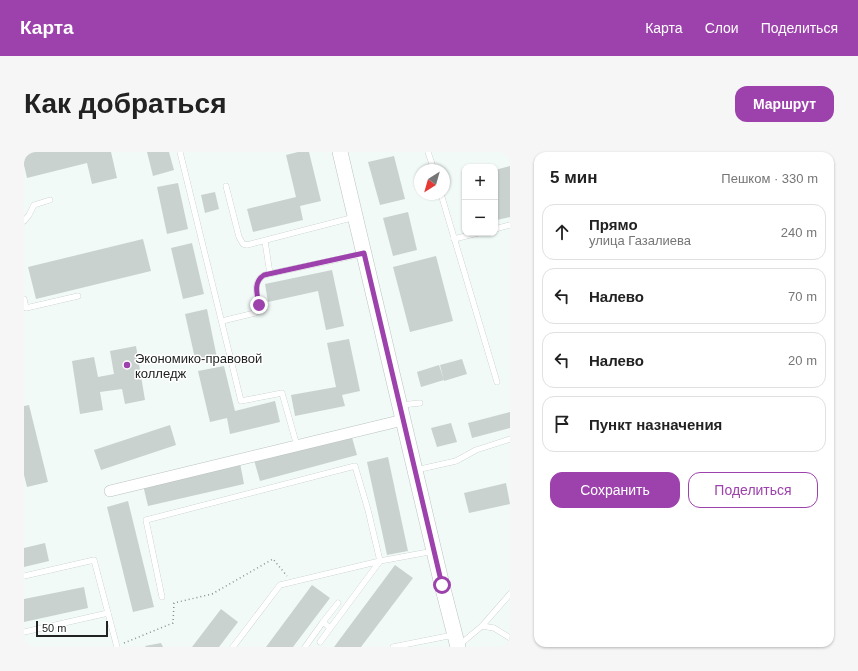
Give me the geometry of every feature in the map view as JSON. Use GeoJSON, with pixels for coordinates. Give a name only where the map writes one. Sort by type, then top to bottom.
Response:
{"type":"FeatureCollection","features":[{"type":"Feature","properties":{"kind":"main road"},"geometry":{"type":"LineString","coordinates":[[340,152],[434,551],[457,642]]}},
{"type":"Feature","properties":{"kind":"street"},"geometry":{"type":"LineString","coordinates":[[110,491],[404,420]]}},
{"type":"Feature","properties":{"kind":"lane"},"geometry":{"type":"LineString","coordinates":[[180,152],[241,401],[282,393],[297,446]]}},
{"type":"Feature","properties":{"kind":"lane"},"geometry":{"type":"LineString","coordinates":[[428,152],[432,164]]}},
{"type":"Feature","properties":{"kind":"lane"},"geometry":{"type":"LineString","coordinates":[[226,186],[239,237],[243,244],[253,244],[265,241],[355,216]]}},
{"type":"Feature","properties":{"kind":"lane"},"geometry":{"type":"LineString","coordinates":[[24,221],[30,215],[34,205],[50,200]]}},
{"type":"Feature","properties":{"kind":"lane"},"geometry":{"type":"LineString","coordinates":[[443,200],[497,382]]}},
{"type":"Feature","properties":{"kind":"lane"},"geometry":{"type":"LineString","coordinates":[[498,228],[510,225]]}},
{"type":"Feature","properties":{"kind":"lane"},"geometry":{"type":"LineString","coordinates":[[454,239],[466,236]]}},
{"type":"Feature","properties":{"kind":"lane"},"geometry":{"type":"LineString","coordinates":[[265,241],[270,274]]}},
{"type":"Feature","properties":{"kind":"lane"},"geometry":{"type":"LineString","coordinates":[[222,321],[258,311],[259,305],[256,288],[260,277],[364,253]]}},
{"type":"Feature","properties":{"kind":"lane"},"geometry":{"type":"LineString","coordinates":[[24,299],[26,308],[78,296]]}},
{"type":"Feature","properties":{"kind":"lane"},"geometry":{"type":"LineString","coordinates":[[400,405],[420,403]]}},
{"type":"Feature","properties":{"kind":"lane"},"geometry":{"type":"LineString","coordinates":[[415,471],[456,461],[476,450],[510,439]]}},
{"type":"Feature","properties":{"kind":"lane"},"geometry":{"type":"LineString","coordinates":[[162,597],[146,520],[355,466],[368,510],[380,561],[320,642]]}},
{"type":"Feature","properties":{"kind":"lane"},"geometry":{"type":"LineString","coordinates":[[233,647],[280,585],[380,561],[434,551]]}},
{"type":"Feature","properties":{"kind":"lane"},"geometry":{"type":"LineString","coordinates":[[24,576],[94,560],[117,647]]}},
{"type":"Feature","properties":{"kind":"lane"},"geometry":{"type":"LineString","coordinates":[[393,647],[457,642],[482,626],[510,594]]}},
{"type":"Feature","properties":{"kind":"lane"},"geometry":{"type":"LineString","coordinates":[[305,647],[338,603]]}},
{"type":"Feature","properties":{"kind":"lane"},"geometry":{"type":"LineString","coordinates":[[24,632],[108,613]]}},
{"type":"Feature","properties":{"kind":"lane"},"geometry":{"type":"LineString","coordinates":[[323,622],[330,628]]}},
{"type":"Feature","properties":{"kind":"lane"},"geometry":{"type":"LineString","coordinates":[[482,626],[494,628],[510,638]]}},
{"type":"Feature","properties":{"kind":"path"},"geometry":{"type":"LineString","coordinates":[[117,647],[173,623],[174,603],[212,594],[273,559],[292,582]]}},
{"type":"Feature","properties":{"kind":"building"},"geometry":{"type":"Polygon","coordinates":[[[32,152],[111,152],[117,178],[92,184],[87,163],[27,178],[24,165],[24,154],[32,152]]]}},
{"type":"Feature","properties":{"kind":"building"},"geometry":{"type":"Polygon","coordinates":[[[147,152],[169,152],[174,170],[153,176],[147,152]]]}},
{"type":"Feature","properties":{"kind":"building"},"geometry":{"type":"Polygon","coordinates":[[[298,152],[309,152],[321,201],[300,206],[303,220],[253,232],[247,209],[296,197],[286,155],[298,152]]]}},
{"type":"Feature","properties":{"kind":"building"},"geometry":{"type":"Polygon","coordinates":[[[394,156],[405,199],[380,205],[368,162],[394,156]]]}},
{"type":"Feature","properties":{"kind":"building"},"geometry":{"type":"Polygon","coordinates":[[[510,166],[510,217],[498,220],[498,200],[498,169],[510,166]]]}},
{"type":"Feature","properties":{"kind":"building"},"geometry":{"type":"Polygon","coordinates":[[[178,183],[188,229],[167,234],[157,187],[178,183]]]}},
{"type":"Feature","properties":{"kind":"building"},"geometry":{"type":"Polygon","coordinates":[[[215,192],[219,209],[205,213],[201,195],[215,192]]]}},
{"type":"Feature","properties":{"kind":"building"},"geometry":{"type":"Polygon","coordinates":[[[408,212],[417,250],[393,256],[383,218],[408,212]]]}},
{"type":"Feature","properties":{"kind":"building"},"geometry":{"type":"Polygon","coordinates":[[[143,239],[151,271],[36,299],[28,267],[143,239]]]}},
{"type":"Feature","properties":{"kind":"building"},"geometry":{"type":"Polygon","coordinates":[[[192,243],[204,294],[183,299],[171,248],[192,243]]]}},
{"type":"Feature","properties":{"kind":"building"},"geometry":{"type":"Polygon","coordinates":[[[436,256],[453,321],[410,332],[393,267],[436,256]]]}},
{"type":"Feature","properties":{"kind":"building"},"geometry":{"type":"Polygon","coordinates":[[[332,270],[344,326],[326,330],[318,291],[268,302],[265,284],[332,270]]]}},
{"type":"Feature","properties":{"kind":"building"},"geometry":{"type":"Polygon","coordinates":[[[207,309],[217,358],[196,363],[185,314],[207,309]]]}},
{"type":"Feature","properties":{"kind":"building"},"geometry":{"type":"Polygon","coordinates":[[[349,339],[360,391],[342,395],[345,406],[295,416],[291,395],[336,387],[327,343],[349,339]]]}},
{"type":"Feature","properties":{"kind":"building"},"geometry":{"type":"Polygon","coordinates":[[[136,346],[145,400],[125,404],[122,389],[100,392],[103,410],[80,414],[72,361],[94,357],[98,377],[114,374],[110,351],[136,346]]]}},
{"type":"Feature","properties":{"kind":"building"},"geometry":{"type":"Polygon","coordinates":[[[462,359],[467,374],[444,381],[440,365],[462,359]]]}},
{"type":"Feature","properties":{"kind":"building"},"geometry":{"type":"Polygon","coordinates":[[[439,365],[444,380],[421,387],[417,372],[439,365]]]}},
{"type":"Feature","properties":{"kind":"building"},"geometry":{"type":"Polygon","coordinates":[[[224,366],[235,411],[275,401],[280,422],[230,434],[227,418],[210,422],[198,371],[224,366]]]}},
{"type":"Feature","properties":{"kind":"building"},"geometry":{"type":"Polygon","coordinates":[[[29,405],[48,482],[27,487],[24,475],[24,406],[29,405]]]}},
{"type":"Feature","properties":{"kind":"building"},"geometry":{"type":"Polygon","coordinates":[[[510,412],[510,428],[472,438],[468,423],[510,412]]]}},
{"type":"Feature","properties":{"kind":"building"},"geometry":{"type":"Polygon","coordinates":[[[451,423],[457,442],[437,447],[431,428],[451,423]]]}},
{"type":"Feature","properties":{"kind":"building"},"geometry":{"type":"Polygon","coordinates":[[[170,425],[176,445],[101,470],[94,450],[170,425]]]}},
{"type":"Feature","properties":{"kind":"building"},"geometry":{"type":"Polygon","coordinates":[[[351,434],[357,455],[260,481],[254,460],[351,434]]]}},
{"type":"Feature","properties":{"kind":"building"},"geometry":{"type":"Polygon","coordinates":[[[388,457],[408,551],[387,555],[367,462],[388,457]]]}},
{"type":"Feature","properties":{"kind":"building"},"geometry":{"type":"Polygon","coordinates":[[[240,463],[244,484],[148,506],[143,485],[240,463]]]}},
{"type":"Feature","properties":{"kind":"building"},"geometry":{"type":"Polygon","coordinates":[[[506,483],[510,504],[469,513],[464,493],[506,483]]]}},
{"type":"Feature","properties":{"kind":"building"},"geometry":{"type":"Polygon","coordinates":[[[128,501],[154,607],[133,612],[107,507],[128,501]]]}},
{"type":"Feature","properties":{"kind":"building"},"geometry":{"type":"Polygon","coordinates":[[[45,543],[49,561],[24,567],[24,548],[45,543]]]}},
{"type":"Feature","properties":{"kind":"building"},"geometry":{"type":"Polygon","coordinates":[[[395,565],[413,578],[361,647],[334,647],[395,565]]]}},
{"type":"Feature","properties":{"kind":"building"},"geometry":{"type":"Polygon","coordinates":[[[312,585],[330,598],[293,647],[266,647],[312,585]]]}},
{"type":"Feature","properties":{"kind":"building"},"geometry":{"type":"Polygon","coordinates":[[[84,587],[88,608],[24,622],[24,599],[84,587]]]}},
{"type":"Feature","properties":{"kind":"building"},"geometry":{"type":"Polygon","coordinates":[[[221,609],[238,622],[219,647],[192,647],[221,609]]]}},
{"type":"Feature","properties":{"kind":"building"},"geometry":{"type":"Polygon","coordinates":[[[161,643],[163,647],[145,646],[161,643]]]}},
{"type":"Feature","properties":{"kind":"place","name":"Экономико-правовой колледж"},"geometry":{"type":"Point","coordinates":[127,365]}},
{"type":"Feature","properties":{"kind":"route"},"geometry":{"type":"LineString","coordinates":[[259,305],[256,288],[260,277],[264,275],[364,253],[442,585]]}}]}
